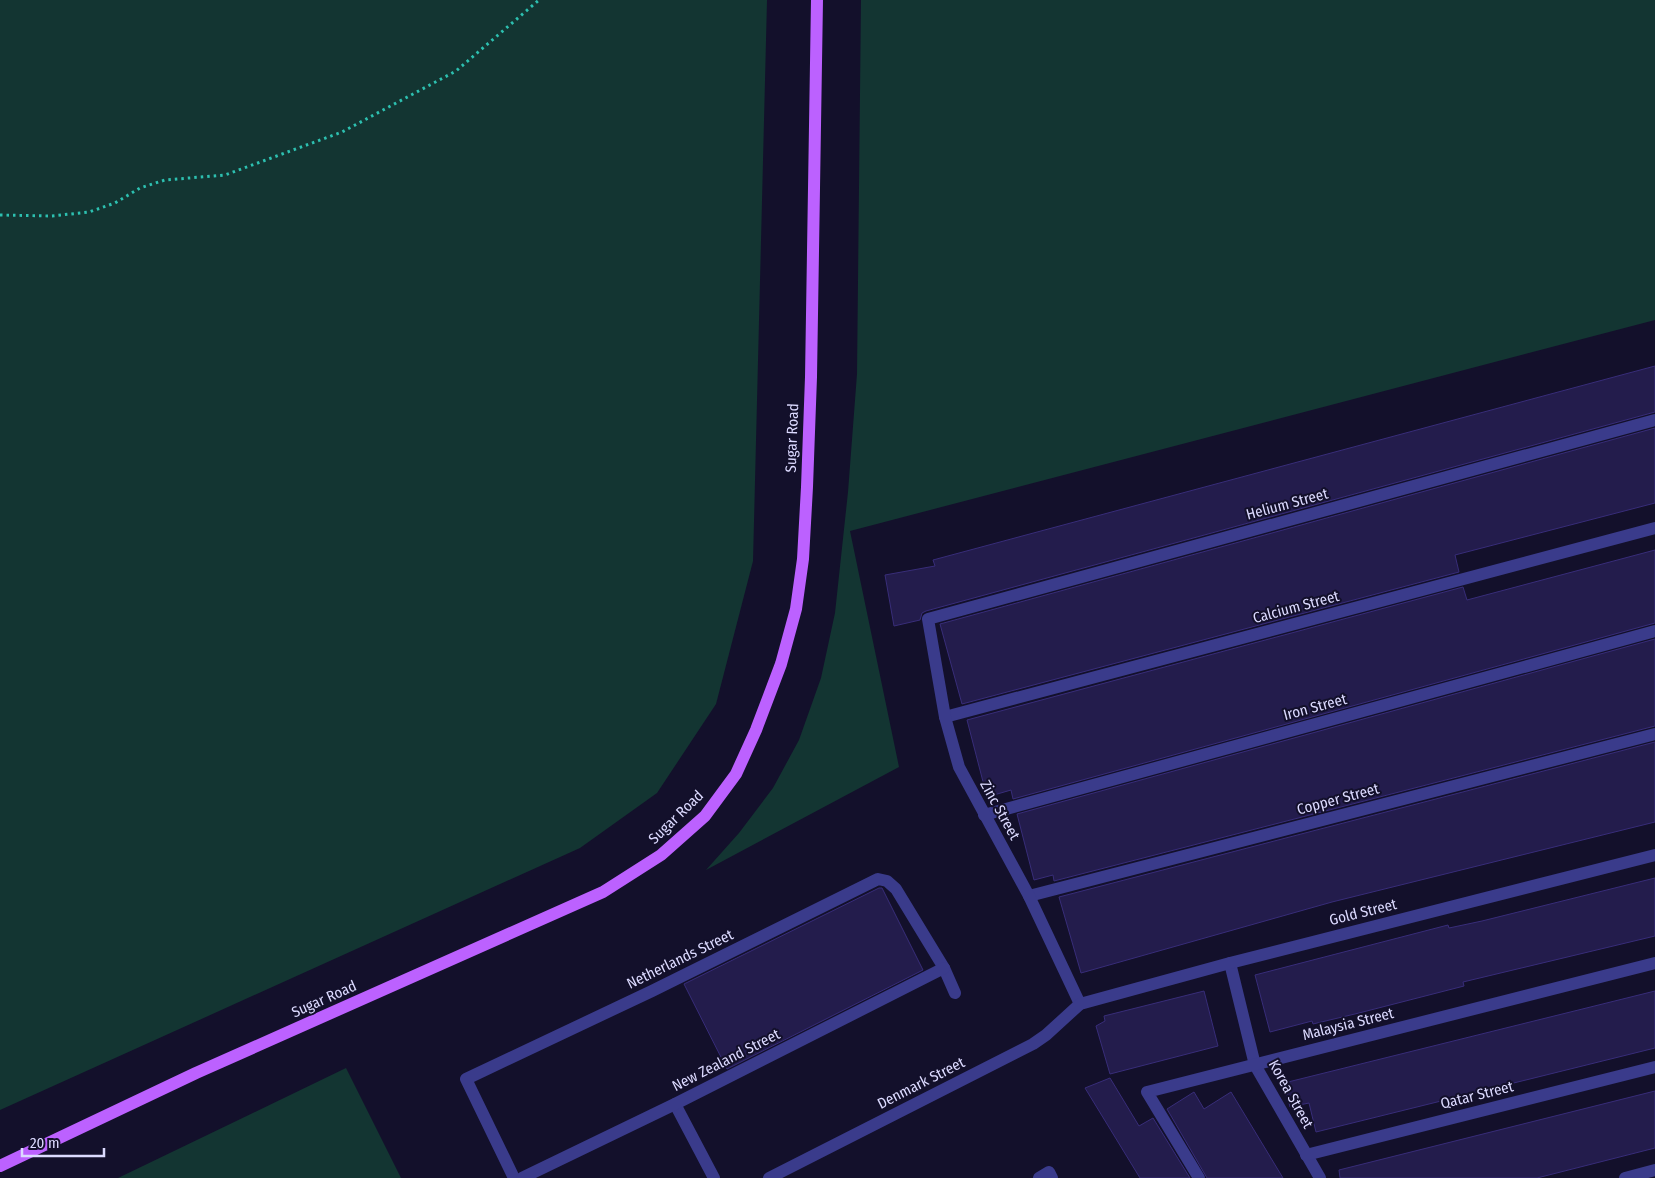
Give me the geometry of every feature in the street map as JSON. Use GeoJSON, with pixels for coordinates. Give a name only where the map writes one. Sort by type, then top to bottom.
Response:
{"type":"FeatureCollection","features":[{"type":"Feature","properties":{"kind":"main road","name":"Sugar Road"},"geometry":{"type":"LineString","coordinates":[[0,1166],[196,1073],[604,892],[661,855],[705,816],[736,774],[756,730],[781,664],[796,609],[803,560],[811,367],[817,0]]}},
{"type":"Feature","properties":{"kind":"street","name":"Helium Street"},"geometry":{"type":"LineString","coordinates":[[928,619],[1655,420]]}},
{"type":"Feature","properties":{"kind":"street","name":"Calcium Street"},"geometry":{"type":"LineString","coordinates":[[945,717],[1655,528]]}},
{"type":"Feature","properties":{"kind":"street","name":"Zinc Street"},"geometry":{"type":"LineString","coordinates":[[928,619],[945,717],[958,767],[1030,896],[1080,1004]]}},
{"type":"Feature","properties":{"kind":"street","name":"Iron Street"},"geometry":{"type":"LineString","coordinates":[[984,815],[1655,631]]}},
{"type":"Feature","properties":{"kind":"street","name":"Copper Street"},"geometry":{"type":"LineString","coordinates":[[1030,896],[1655,734]]}},
{"type":"Feature","properties":{"kind":"street","name":"Gold Street"},"geometry":{"type":"LineString","coordinates":[[1080,1004],[1230,963],[1655,855]]}},
{"type":"Feature","properties":{"kind":"street","name":"Netherlands Street"},"geometry":{"type":"LineString","coordinates":[[514,1178],[466,1079],[660,987],[878,879],[887,881],[896,889],[944,968],[955,993]]}},
{"type":"Feature","properties":{"kind":"street","name":"Korea Street"},"geometry":{"type":"LineString","coordinates":[[1230,963],[1255,1064],[1320,1178]]}},
{"type":"Feature","properties":{"kind":"street","name":"Malaysia Street"},"geometry":{"type":"LineString","coordinates":[[1199,1178],[1147,1092],[1655,963]]}},
{"type":"Feature","properties":{"kind":"street","name":"New Zealand Street"},"geometry":{"type":"LineString","coordinates":[[522,1178],[675,1104],[944,968]]}},
{"type":"Feature","properties":{"kind":"street","name":"Denmark Street"},"geometry":{"type":"LineString","coordinates":[[769,1178],[1034,1044],[1080,1004]]}},
{"type":"Feature","properties":{"kind":"street","name":"Qatar Street"},"geometry":{"type":"LineString","coordinates":[[1306,1155],[1655,1067]]}},
{"type":"Feature","properties":{"kind":"street"},"geometry":{"type":"LineString","coordinates":[[675,1104],[714,1178]]}},
{"type":"Feature","properties":{"kind":"street"},"geometry":{"type":"LineString","coordinates":[[1625,1178],[1655,1170]]}},
{"type":"Feature","properties":{"kind":"path"},"geometry":{"type":"LineString","coordinates":[[0,215],[52,216],[89,212],[115,202],[140,188],[165,180],[225,175],[342,132],[456,71],[539,0]]}},
{"type":"Feature","properties":{"kind":"green space"},"geometry":{"type":"Polygon","coordinates":[[[0,0],[767,0],[753,561],[716,704],[657,793],[580,848],[0,1110],[0,0]]]}},
{"type":"Feature","properties":{"kind":"green space"},"geometry":{"type":"Polygon","coordinates":[[[861,0],[1655,0],[1655,320],[850,531],[899,767],[706,870],[739,833],[773,788],[799,740],[821,678],[835,613],[848,492],[857,374],[861,0]]]}},
{"type":"Feature","properties":{"kind":"green space"},"geometry":{"type":"Polygon","coordinates":[[[346,1068],[401,1178],[118,1178],[346,1068]]]}},
{"type":"Feature","properties":{"kind":"building"},"geometry":{"type":"Polygon","coordinates":[[[1655,366],[1655,412],[926,611],[922,613],[920,620],[894,626],[885,575],[935,566],[933,560],[1655,366]]]}},
{"type":"Feature","properties":{"kind":"building"},"geometry":{"type":"Polygon","coordinates":[[[1655,428],[1655,503],[1455,555],[1459,572],[962,704],[940,624],[1655,428]]]}},
{"type":"Feature","properties":{"kind":"building"},"geometry":{"type":"Polygon","coordinates":[[[1655,550],[1655,623],[1013,799],[1011,790],[987,797],[967,720],[1463,587],[1467,600],[1655,550]]]}},
{"type":"Feature","properties":{"kind":"building"},"geometry":{"type":"Polygon","coordinates":[[[1655,639],[1655,726],[1054,881],[1053,875],[1034,880],[1017,814],[1655,639]]]}},
{"type":"Feature","properties":{"kind":"building"},"geometry":{"type":"Polygon","coordinates":[[[1655,742],[1655,822],[1332,902],[1081,973],[1059,897],[1655,742]]]}},
{"type":"Feature","properties":{"kind":"building"},"geometry":{"type":"Polygon","coordinates":[[[1655,878],[1655,936],[1463,982],[1464,986],[1359,1013],[1313,1024],[1312,1021],[1270,1032],[1255,975],[1448,925],[1449,928],[1482,921],[1655,878]]]}},
{"type":"Feature","properties":{"kind":"building"},"geometry":{"type":"Polygon","coordinates":[[[882,888],[923,970],[727,1069],[684,984],[882,888]]]}},
{"type":"Feature","properties":{"kind":"building"},"geometry":{"type":"Polygon","coordinates":[[[1204,991],[1218,1046],[1110,1074],[1096,1026],[1105,1021],[1104,1016],[1204,991]]]}},
{"type":"Feature","properties":{"kind":"building"},"geometry":{"type":"Polygon","coordinates":[[[1655,991],[1655,1048],[1316,1132],[1309,1103],[1290,1107],[1284,1083],[1655,991]]]}},
{"type":"Feature","properties":{"kind":"building"},"geometry":{"type":"Polygon","coordinates":[[[1110,1078],[1139,1126],[1153,1118],[1190,1178],[1140,1178],[1085,1088],[1110,1078]]]}},
{"type":"Feature","properties":{"kind":"building"},"geometry":{"type":"Polygon","coordinates":[[[1655,1091],[1655,1148],[1537,1178],[1340,1178],[1339,1170],[1655,1091]]]}},
{"type":"Feature","properties":{"kind":"building"},"geometry":{"type":"Polygon","coordinates":[[[1194,1092],[1204,1109],[1231,1092],[1283,1178],[1207,1178],[1167,1109],[1194,1092]]]}}]}
